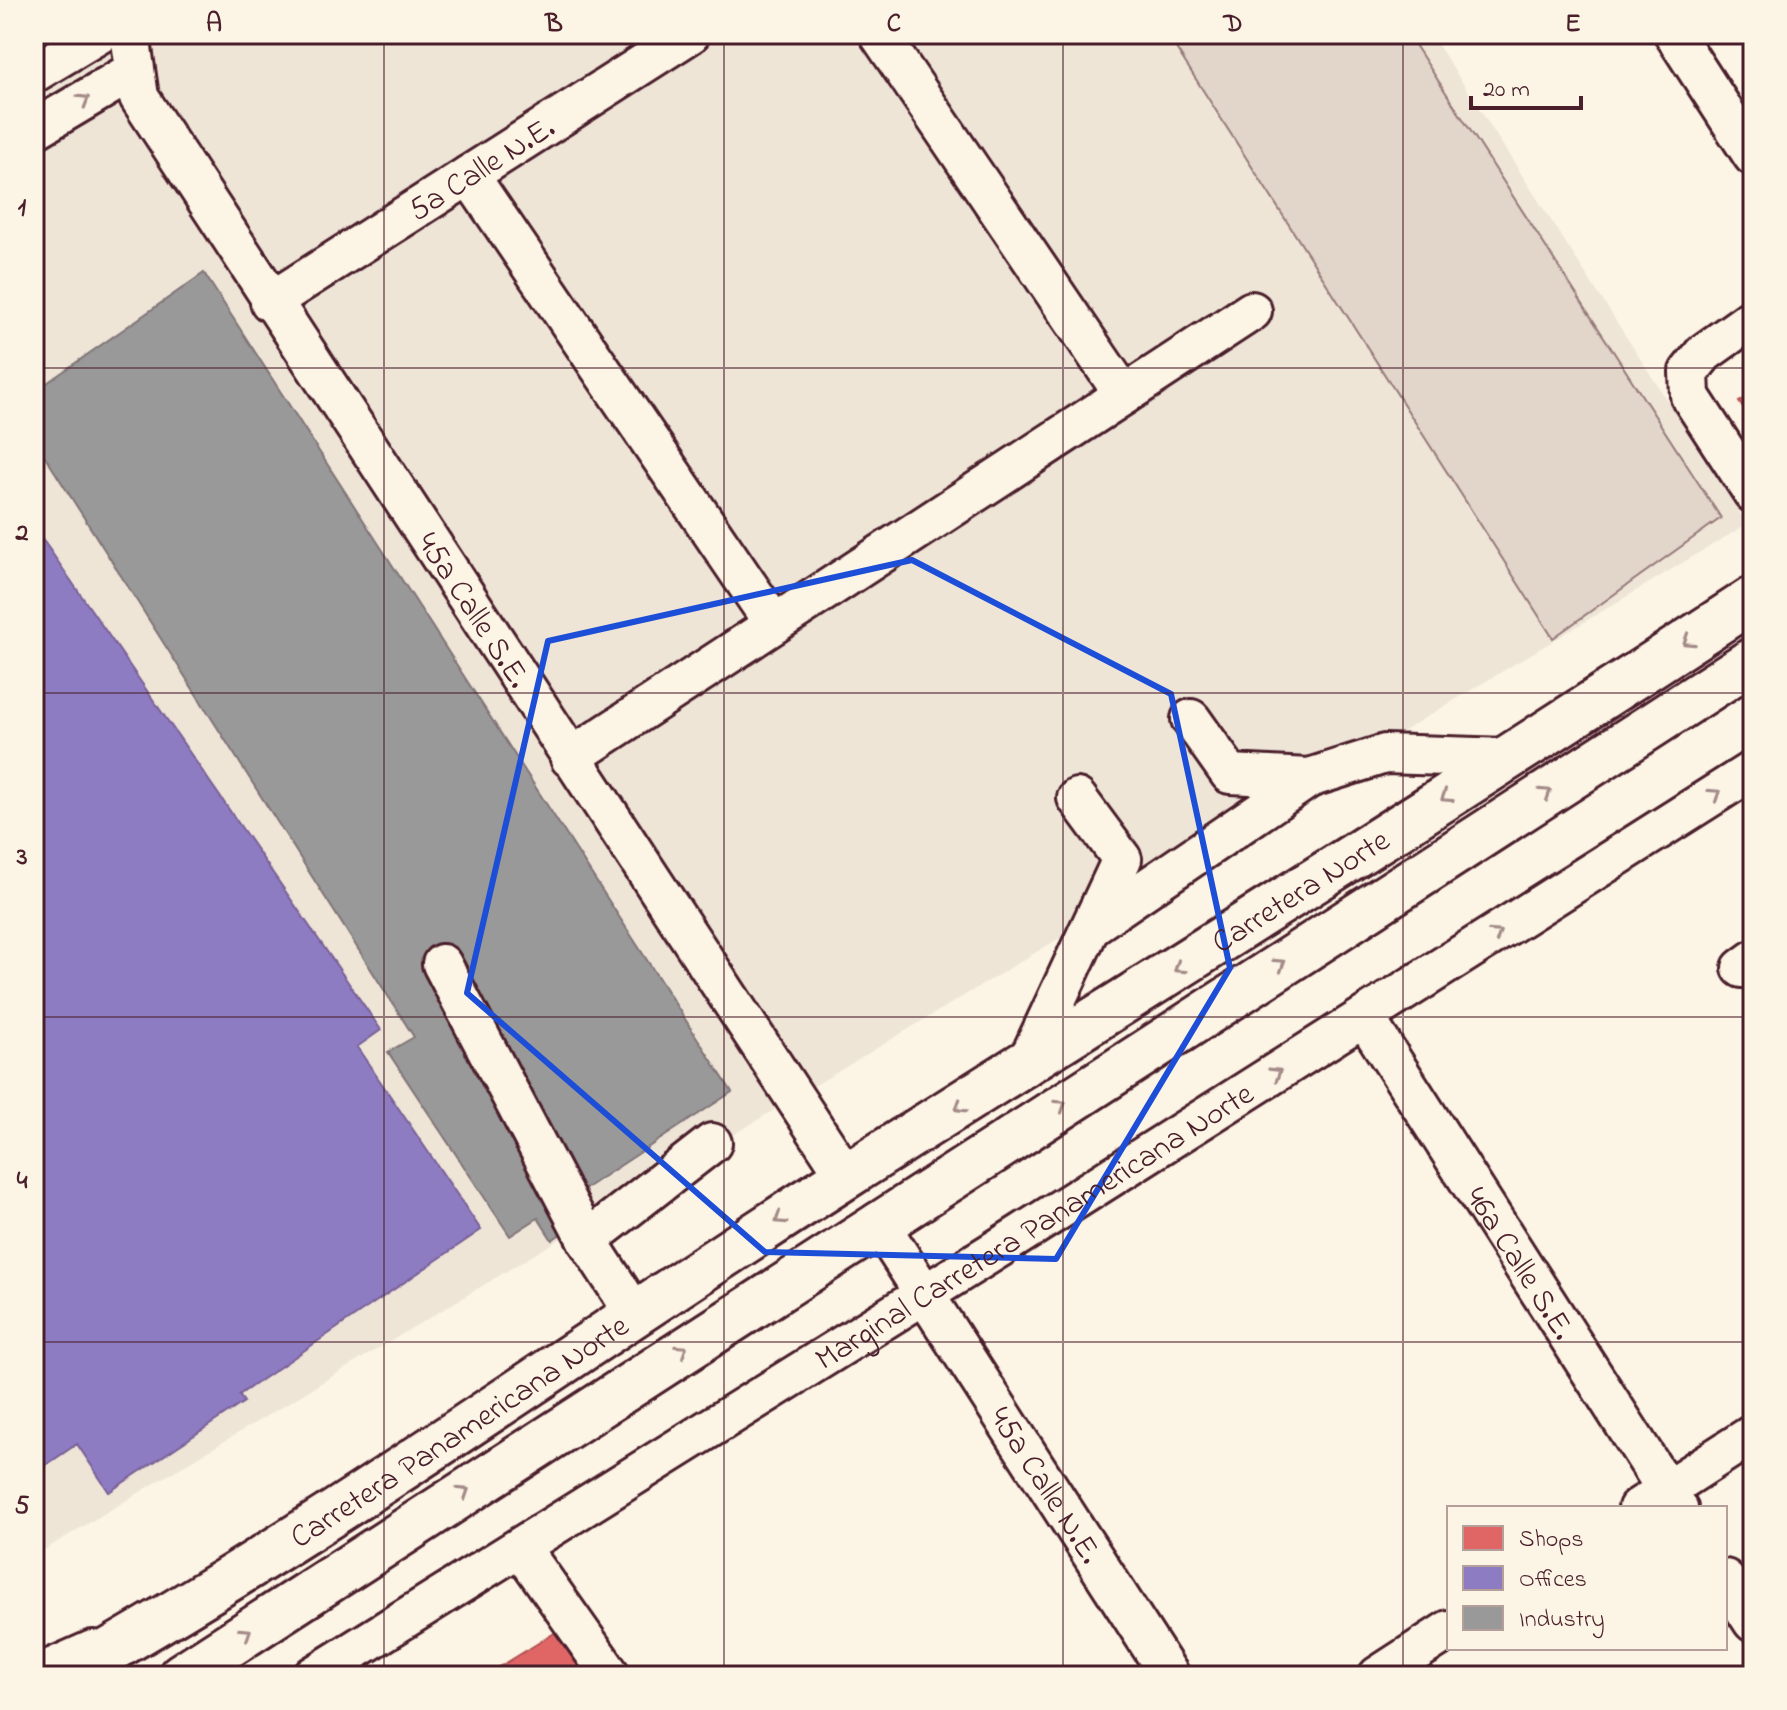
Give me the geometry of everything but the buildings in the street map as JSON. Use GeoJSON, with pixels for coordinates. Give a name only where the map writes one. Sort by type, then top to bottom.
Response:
{"type":"FeatureCollection","features":[{"type":"Feature","properties":{"kind":"highway","name":"Carretera Norte"},"geometry":{"type":"LineString","coordinates":[[846,1176],[1025,1067],[1753,599]]}},
{"type":"Feature","properties":{"kind":"highway","name":"Carretera Norte"},"geometry":{"type":"LineString","coordinates":[[878,1222],[1753,660]]}},
{"type":"Feature","properties":{"kind":"highway","name":"Carretera Panamericana Norte"},"geometry":{"type":"LineString","coordinates":[[43,1673],[183,1610],[846,1176]]}},
{"type":"Feature","properties":{"kind":"highway","name":"Carretera Panamericana Norte"},"geometry":{"type":"LineString","coordinates":[[181,1676],[878,1222]]}},
{"type":"Feature","properties":{"kind":"street"},"geometry":{"type":"LineString","coordinates":[[34,73],[99,34]]}},
{"type":"Feature","properties":{"kind":"street","name":"5a Calle N.E."},"geometry":{"type":"LineString","coordinates":[[270,302],[690,34]]}},
{"type":"Feature","properties":{"kind":"street"},"geometry":{"type":"LineString","coordinates":[[879,34],[1124,395]]}},
{"type":"Feature","properties":{"kind":"street"},"geometry":{"type":"LineString","coordinates":[[1674,34],[1753,156]]}},
{"type":"Feature","properties":{"kind":"street"},"geometry":{"type":"LineString","coordinates":[[34,130],[133,52]]}},
{"type":"Feature","properties":{"kind":"street","name":"45a Calle S.E."},"geometry":{"type":"LineString","coordinates":[[133,52],[139,97],[270,302],[846,1176]]}},
{"type":"Feature","properties":{"kind":"street"},"geometry":{"type":"LineString","coordinates":[[469,175],[774,624]]}},
{"type":"Feature","properties":{"kind":"street"},"geometry":{"type":"LineString","coordinates":[[570,758],[1252,311]]}},
{"type":"Feature","properties":{"kind":"street"},"geometry":{"type":"LineString","coordinates":[[1753,318],[1704,353],[1689,372],[1690,396],[1753,493]]}},
{"type":"Feature","properties":{"kind":"street"},"geometry":{"type":"LineString","coordinates":[[1191,719],[1230,774],[1309,778]]}},
{"type":"Feature","properties":{"kind":"street"},"geometry":{"type":"LineString","coordinates":[[1093,925],[1309,778],[1385,754],[1507,758]]}},
{"type":"Feature","properties":{"kind":"street","name":"Marginal Carretera Panamericana Norte"},"geometry":{"type":"LineString","coordinates":[[313,1676],[1365,1018],[1753,770]]}},
{"type":"Feature","properties":{"kind":"street"},"geometry":{"type":"LineString","coordinates":[[1025,1067],[1122,859],[1077,798]]}},
{"type":"Feature","properties":{"kind":"street"},"geometry":{"type":"LineString","coordinates":[[442,964],[587,1240],[635,1314]]}},
{"type":"Feature","properties":{"kind":"street","name":"46a Calle S.E."},"geometry":{"type":"LineString","coordinates":[[1365,1018],[1661,1502]]}},
{"type":"Feature","properties":{"kind":"street"},"geometry":{"type":"LineString","coordinates":[[587,1240],[712,1143]]}},
{"type":"Feature","properties":{"kind":"street"},"geometry":{"type":"LineString","coordinates":[[878,1222],[925,1293]]}},
{"type":"Feature","properties":{"kind":"street","name":"45a Calle N.E."},"geometry":{"type":"LineString","coordinates":[[925,1293],[1170,1676]]}},
{"type":"Feature","properties":{"kind":"street"},"geometry":{"type":"LineString","coordinates":[[1661,1502],[1753,1434]]}},
{"type":"Feature","properties":{"kind":"street"},"geometry":{"type":"LineString","coordinates":[[521,1548],[611,1676]]}},
{"type":"Feature","properties":{"kind":"street"},"geometry":{"type":"LineString","coordinates":[[1727,1582],[1753,1622]]}},
{"type":"Feature","properties":{"kind":"street"},"geometry":{"type":"LineString","coordinates":[[1378,1676],[1447,1631]]}},
{"type":"Feature","properties":{"kind":"highlighted area"},"geometry":{"type":"Polygon","coordinates":[[[912,560],[1171,694],[1230,968],[1056,1259],[765,1252],[467,993],[548,641],[912,560]]]}},
{"type":"Feature","properties":{"kind":"shaded area"},"geometry":{"type":"Polygon","coordinates":[[[34,34],[1431,34],[1747,524],[34,1556],[34,34]]]}},
{"type":"Feature","properties":{"kind":"shaded area"},"geometry":{"type":"Polygon","coordinates":[[[1167,34],[1408,34],[1721,518],[1553,638],[1167,34]]]}}]}
